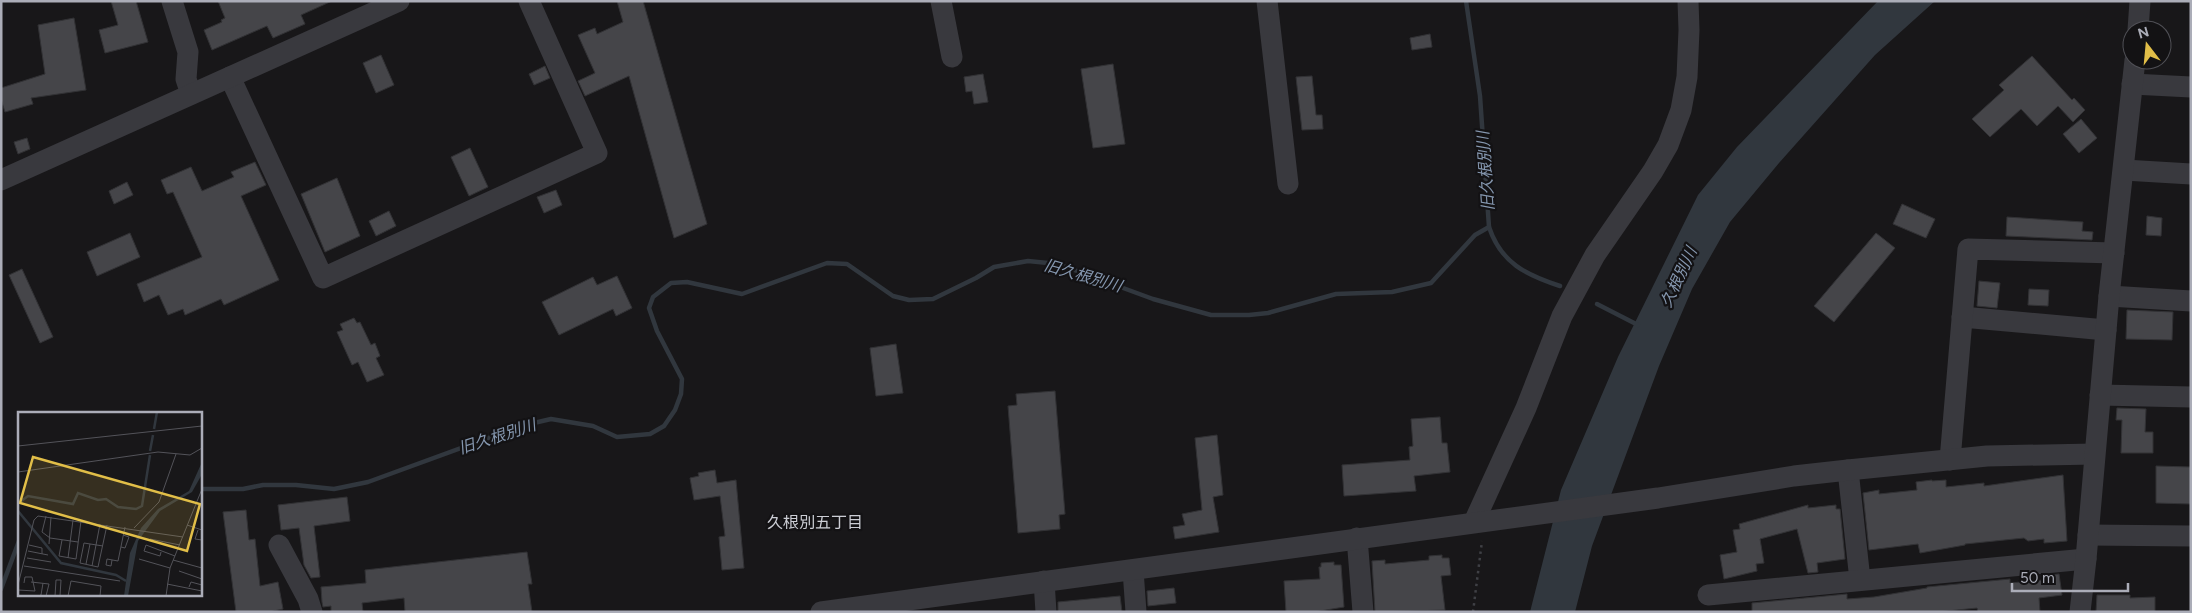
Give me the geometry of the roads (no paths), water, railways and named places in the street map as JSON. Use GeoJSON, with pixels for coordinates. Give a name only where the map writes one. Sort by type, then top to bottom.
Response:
{"type":"FeatureCollection","features":[{"type":"Feature","properties":{"kind":"street"},"geometry":{"type":"LineString","coordinates":[[172,1],[188,52],[186,79],[192,94]]}},
{"type":"Feature","properties":{"kind":"street"},"geometry":{"type":"LineString","coordinates":[[1,180],[398,1]]}},
{"type":"Feature","properties":{"kind":"street"},"geometry":{"type":"LineString","coordinates":[[230,77],[322,278],[597,153],[529,1]]}},
{"type":"Feature","properties":{"kind":"street"},"geometry":{"type":"LineString","coordinates":[[941,1],[952,57]]}},
{"type":"Feature","properties":{"kind":"street"},"geometry":{"type":"LineString","coordinates":[[1266,1],[1288,184]]}},
{"type":"Feature","properties":{"kind":"street"},"geometry":{"type":"LineString","coordinates":[[1474,522],[1526,408],[1562,316],[1595,255],[1654,171],[1668,145],[1681,110],[1687,77],[1688,1]]}},
{"type":"Feature","properties":{"kind":"street"},"geometry":{"type":"LineString","coordinates":[[2139,20],[2140,1]]}},
{"type":"Feature","properties":{"kind":"street"},"geometry":{"type":"LineString","coordinates":[[2080,612],[2109,296],[2134,70]]}},
{"type":"Feature","properties":{"kind":"street"},"geometry":{"type":"LineString","coordinates":[[2132,84],[2191,87]]}},
{"type":"Feature","properties":{"kind":"street"},"geometry":{"type":"LineString","coordinates":[[2124,170],[2191,174]]}},
{"type":"Feature","properties":{"kind":"street"},"geometry":{"type":"LineString","coordinates":[[1950,460],[1968,249],[2114,253]]}},
{"type":"Feature","properties":{"kind":"street"},"geometry":{"type":"LineString","coordinates":[[2109,296],[2191,301]]}},
{"type":"Feature","properties":{"kind":"street"},"geometry":{"type":"LineString","coordinates":[[1962,317],[2106,330]]}},
{"type":"Feature","properties":{"kind":"street"},"geometry":{"type":"LineString","coordinates":[[2100,395],[2191,397]]}},
{"type":"Feature","properties":{"kind":"street"},"geometry":{"type":"LineString","coordinates":[[821,612],[1658,498],[1794,476],[1987,456],[2094,454]]}},
{"type":"Feature","properties":{"kind":"street"},"geometry":{"type":"LineString","coordinates":[[1848,470],[1860,580]]}},
{"type":"Feature","properties":{"kind":"street"},"geometry":{"type":"LineString","coordinates":[[2088,535],[2191,536]]}},
{"type":"Feature","properties":{"kind":"street"},"geometry":{"type":"LineString","coordinates":[[1357,538],[1363,612]]}},
{"type":"Feature","properties":{"kind":"street"},"geometry":{"type":"LineString","coordinates":[[279,545],[308,599],[312,612]]}},
{"type":"Feature","properties":{"kind":"street"},"geometry":{"type":"LineString","coordinates":[[1708,595],[2086,559]]}},
{"type":"Feature","properties":{"kind":"street"},"geometry":{"type":"LineString","coordinates":[[1133,570],[1136,612]]}},
{"type":"Feature","properties":{"kind":"street"},"geometry":{"type":"LineString","coordinates":[[1044,581],[1046,612]]}},
{"type":"Feature","properties":{"kind":"water","name":"久根別川"},"geometry":{"type":"Polygon","coordinates":[[[1878,1],[1935,1],[1875,55],[1779,163],[1730,222],[1692,289],[1659,366],[1592,546],[1575,612],[1530,612],[1561,490],[1618,357],[1698,195],[1737,147],[1878,1]]]}},
{"type":"Feature","properties":{"kind":"waterway","name":"旧久根別川"},"geometry":{"type":"LineString","coordinates":[[201,489],[243,489],[263,485],[296,485],[334,489],[368,482],[521,426],[551,419],[593,426],[617,437],[650,434],[664,426],[675,410],[681,394],[682,379],[657,331],[649,308],[653,297],[671,283],[687,282],[742,294],[827,263],[847,264],[893,296],[909,300],[933,299],[994,267],[1028,261],[1058,264],[1153,299],[1211,315],[1268,313],[1336,294],[1392,292],[1431,283],[1475,235],[1489,227],[1480,96],[1466,1]]}},
{"type":"Feature","properties":{"kind":"waterway"},"geometry":{"type":"LineString","coordinates":[[1489,227],[1500,250],[1516,266],[1536,277],[1560,286]]}},
{"type":"Feature","properties":{"kind":"waterway"},"geometry":{"type":"LineString","coordinates":[[1597,304],[1638,325]]}},
{"type":"Feature","properties":{"kind":"waterway","name":"旧久根別川"},"geometry":{"type":"LineString","coordinates":[[1,589],[18,544]]}},
{"type":"Feature","properties":{"kind":"district","name":"久根別五丁目"},"geometry":{"type":"Point","coordinates":[815,522]}}]}
